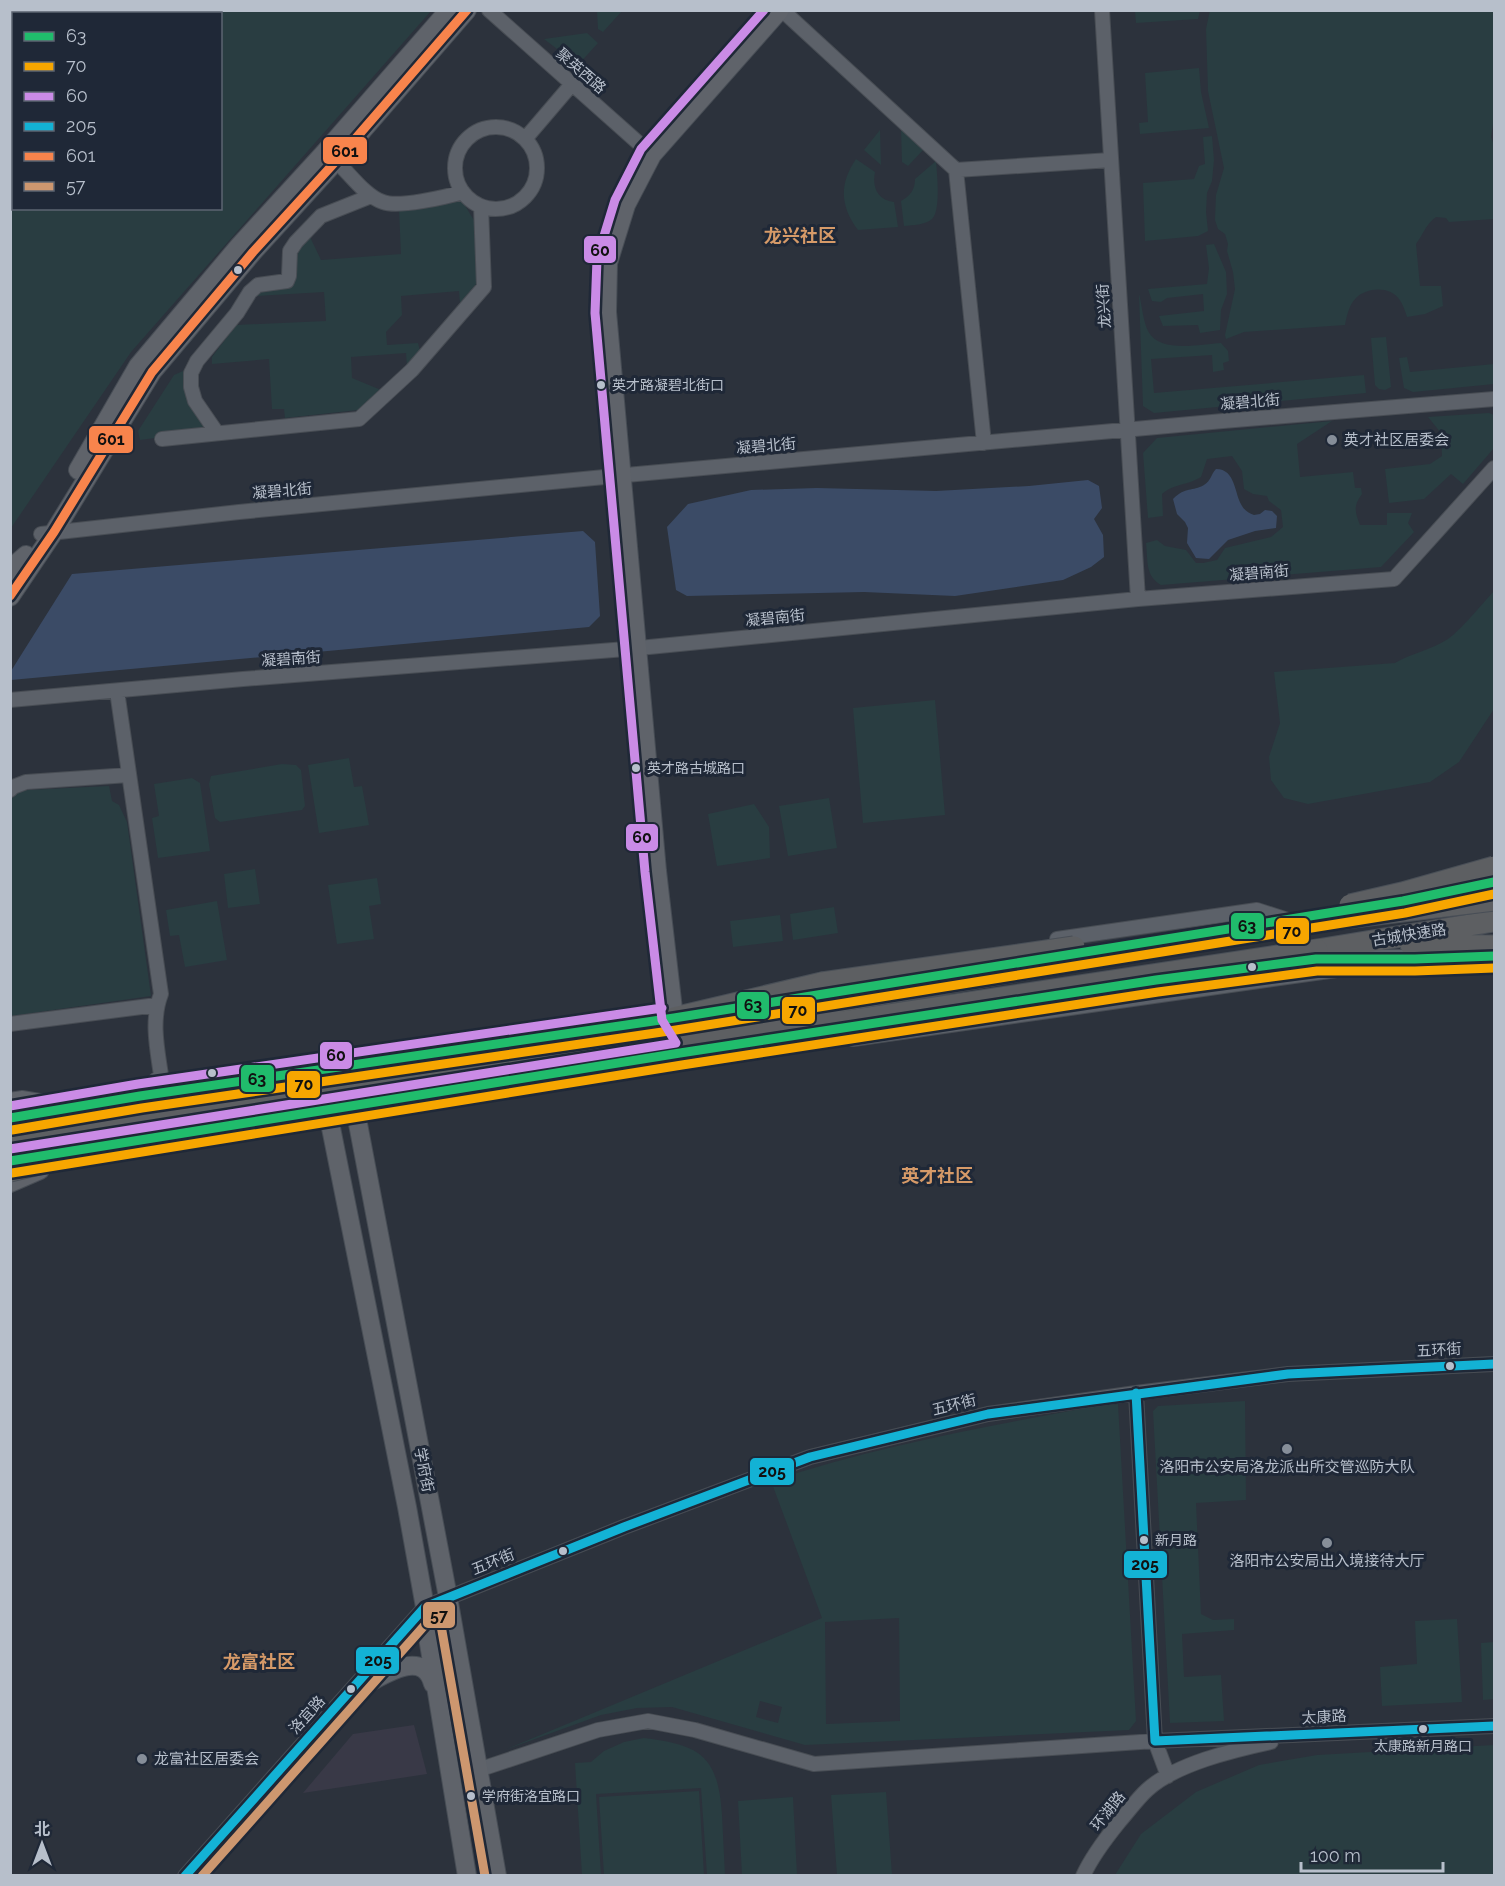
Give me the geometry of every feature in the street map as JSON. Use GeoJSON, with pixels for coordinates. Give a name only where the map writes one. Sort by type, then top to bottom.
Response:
{"type":"FeatureCollection","features":[{"type":"Feature","properties":{"kind":"highway"},"geometry":{"type":"LineString","coordinates":[[669,1019],[822,983],[1170,933],[1283,923],[1494,867]]}},
{"type":"Feature","properties":{"kind":"highway","name":"古城快速路"},"geometry":{"type":"LineString","coordinates":[[10,1171],[220,1110],[1283,923],[1494,900]]}},
{"type":"Feature","properties":{"kind":"highway","name":"古城快速路"},"geometry":{"type":"LineString","coordinates":[[10,1119],[111,1106],[287,1111],[566,1064],[1494,921]]}},
{"type":"Feature","properties":{"kind":"highway"},"geometry":{"type":"LineString","coordinates":[[688,1052],[865,1030],[1194,977],[1317,950],[1427,945],[1494,946]]}},
{"type":"Feature","properties":{"kind":"highway"},"geometry":{"type":"LineString","coordinates":[[10,1137],[220,1110]]}},
{"type":"Feature","properties":{"kind":"highway"},"geometry":{"type":"LineString","coordinates":[[10,1153],[220,1110]]}},
{"type":"Feature","properties":{"kind":"main road"},"geometry":{"type":"LineString","coordinates":[[47,533],[138,366],[239,246],[449,10]]}},
{"type":"Feature","properties":{"kind":"main road"},"geometry":{"type":"LineString","coordinates":[[10,597],[28,560],[152,372],[253,252],[336,161],[467,10]]}},
{"type":"Feature","properties":{"kind":"main road"},"geometry":{"type":"LineString","coordinates":[[688,1052],[669,1019],[619,476],[607,312],[608,263],[626,205],[650,153],[772,10]]}},
{"type":"Feature","properties":{"kind":"main road"},"geometry":{"type":"LineString","coordinates":[[650,153],[781,10]]}},
{"type":"Feature","properties":{"kind":"main road"},"geometry":{"type":"LineString","coordinates":[[10,569],[28,560]]}},
{"type":"Feature","properties":{"kind":"main road"},"geometry":{"type":"LineString","coordinates":[[10,576],[28,560]]}},
{"type":"Feature","properties":{"kind":"main road"},"geometry":{"type":"LineString","coordinates":[[10,612],[28,560]]}},
{"type":"Feature","properties":{"kind":"main road"},"geometry":{"type":"LineString","coordinates":[[10,1119],[140,1096],[669,1019],[1283,923],[1494,882]]}},
{"type":"Feature","properties":{"kind":"main road"},"geometry":{"type":"LineString","coordinates":[[10,1161],[688,1052],[1156,980],[1316,958],[1415,959],[1494,956]]}},
{"type":"Feature","properties":{"kind":"main road","name":"学府街"},"geometry":{"type":"LineString","coordinates":[[347,1066],[448,1598],[497,1875]]}},
{"type":"Feature","properties":{"kind":"main road","name":"学府街"},"geometry":{"type":"LineString","coordinates":[[318,1070],[329,1111],[425,1613],[467,1875]]}},
{"type":"Feature","properties":{"kind":"main road"},"geometry":{"type":"LineString","coordinates":[[10,1102],[23,1100],[70,1108]]}},
{"type":"Feature","properties":{"kind":"main road"},"geometry":{"type":"LineString","coordinates":[[10,1183],[86,1150]]}},
{"type":"Feature","properties":{"kind":"main road"},"geometry":{"type":"LineString","coordinates":[[370,1682],[393,1669],[417,1666],[425,1671],[432,1680],[437,1698]]}},
{"type":"Feature","properties":{"kind":"main road"},"geometry":{"type":"LineString","coordinates":[[459,1831],[488,1826]]}},
{"type":"Feature","properties":{"kind":"street","name":"聚英西路"},"geometry":{"type":"LineString","coordinates":[[489,10],[650,153]]}},
{"type":"Feature","properties":{"kind":"street"},"geometry":{"type":"LineString","coordinates":[[781,10],[956,170],[984,442]]}},
{"type":"Feature","properties":{"kind":"street","name":"龙兴街"},"geometry":{"type":"LineString","coordinates":[[1102,10],[1138,599]]}},
{"type":"Feature","properties":{"kind":"street"},"geometry":{"type":"LineString","coordinates":[[525,139],[572,84]]}},
{"type":"Feature","properties":{"kind":"street"},"geometry":{"type":"LineString","coordinates":[[497,128],[512,131],[525,139],[534,151],[537,166],[536,181],[528,194],[517,204],[502,209],[488,208],[474,203],[463,192],[456,178],[455,163],[460,149],[469,137],[482,130],[497,128]]}},
{"type":"Feature","properties":{"kind":"street"},"geometry":{"type":"LineString","coordinates":[[956,170],[1111,160]]}},
{"type":"Feature","properties":{"kind":"street"},"geometry":{"type":"LineString","coordinates":[[336,161],[371,196],[383,203],[399,204],[463,192]]}},
{"type":"Feature","properties":{"kind":"street"},"geometry":{"type":"LineString","coordinates":[[217,433],[195,401],[191,387],[191,373],[197,361],[227,326],[250,291],[258,285],[287,281],[290,252],[296,242],[321,216],[371,196]]}},
{"type":"Feature","properties":{"kind":"street"},"geometry":{"type":"LineString","coordinates":[[162,439],[359,419],[412,370],[484,287],[481,206]]}},
{"type":"Feature","properties":{"kind":"street","name":"凝碧北街"},"geometry":{"type":"LineString","coordinates":[[47,533],[239,512],[984,442],[1494,399]]}},
{"type":"Feature","properties":{"kind":"street","name":"凝碧南街"},"geometry":{"type":"LineString","coordinates":[[10,700],[635,648],[1138,599],[1394,579],[1494,468]]}},
{"type":"Feature","properties":{"kind":"street"},"geometry":{"type":"LineString","coordinates":[[117,691],[161,994],[157,1005],[155,1035],[161,1075],[140,1096]]}},
{"type":"Feature","properties":{"kind":"street"},"geometry":{"type":"LineString","coordinates":[[10,790],[26,782],[129,775]]}},
{"type":"Feature","properties":{"kind":"street"},"geometry":{"type":"LineString","coordinates":[[10,1024],[157,1005]]}},
{"type":"Feature","properties":{"kind":"street","name":"五环街"},"geometry":{"type":"LineString","coordinates":[[448,1598],[633,1524],[810,1457],[988,1414],[1288,1374],[1494,1364]]}},
{"type":"Feature","properties":{"kind":"street"},"geometry":{"type":"LineString","coordinates":[[1136,1393],[1155,1741],[1168,1776]]}},
{"type":"Feature","properties":{"kind":"street","name":"洛宜路"},"geometry":{"type":"LineString","coordinates":[[185,1875],[425,1613],[448,1598]]}},
{"type":"Feature","properties":{"kind":"street","name":"洛宜路"},"geometry":{"type":"LineString","coordinates":[[195,1875],[370,1682],[425,1613]]}},
{"type":"Feature","properties":{"kind":"street","name":"太康路"},"geometry":{"type":"LineString","coordinates":[[478,1770],[598,1730],[648,1721],[695,1730],[814,1764],[1155,1741],[1494,1726]]}},
{"type":"Feature","properties":{"kind":"street","name":"环湖路"},"geometry":{"type":"LineString","coordinates":[[1083,1875],[1088,1864],[1114,1829],[1147,1790],[1168,1776],[1226,1752],[1289,1738],[1359,1731]]}},
{"type":"Feature","properties":{"kind":"shaded area"},"geometry":{"type":"Polygon","coordinates":[[[414,1725],[427,1774],[303,1793],[353,1734],[414,1725]]]}},
{"type":"Feature","properties":{"kind":"green space"},"geometry":{"type":"Polygon","coordinates":[[[597,10],[622,11],[603,32],[598,29],[597,10]]]}},
{"type":"Feature","properties":{"kind":"green space"},"geometry":{"type":"Polygon","coordinates":[[[1135,10],[1200,11],[1198,19],[1136,23],[1135,10]]]}},
{"type":"Feature","properties":{"kind":"green space"},"geometry":{"type":"Polygon","coordinates":[[[1210,10],[1494,11],[1494,118],[1491,137],[1494,145],[1494,219],[1449,222],[1446,218],[1436,217],[1427,226],[1416,244],[1420,286],[1441,286],[1443,306],[1425,314],[1407,317],[1402,303],[1395,295],[1384,290],[1372,290],[1361,294],[1354,301],[1345,325],[1244,332],[1226,339],[1235,289],[1227,251],[1228,244],[1225,234],[1218,229],[1215,220],[1216,195],[1224,168],[1208,91],[1206,29],[1210,10]]]}},
{"type":"Feature","properties":{"kind":"green space"},"geometry":{"type":"Polygon","coordinates":[[[431,11],[131,352],[11,528],[12,178],[12,210],[222,210],[222,12],[154,12],[431,11]]]}},
{"type":"Feature","properties":{"kind":"green space"},"geometry":{"type":"Polygon","coordinates":[[[587,33],[598,43],[578,65],[544,39],[587,33]]]}},
{"type":"Feature","properties":{"kind":"green space"},"geometry":{"type":"Polygon","coordinates":[[[1199,68],[1201,92],[1209,128],[1140,134],[1139,123],[1148,122],[1145,73],[1199,68]]]}},
{"type":"Feature","properties":{"kind":"green space"},"geometry":{"type":"Polygon","coordinates":[[[901,129],[924,149],[908,166],[902,162],[901,129]]]}},
{"type":"Feature","properties":{"kind":"green space"},"geometry":{"type":"Polygon","coordinates":[[[880,130],[881,165],[864,150],[880,130]]]}},
{"type":"Feature","properties":{"kind":"green space"},"geometry":{"type":"Polygon","coordinates":[[[1212,136],[1214,160],[1212,181],[1207,193],[1208,231],[1198,236],[1145,241],[1143,183],[1194,179],[1199,166],[1205,164],[1203,137],[1212,136]]]}},
{"type":"Feature","properties":{"kind":"green space"},"geometry":{"type":"Polygon","coordinates":[[[856,159],[875,172],[875,188],[880,196],[894,202],[898,227],[858,230],[852,221],[845,204],[844,186],[850,168],[856,159]]]}},
{"type":"Feature","properties":{"kind":"green space"},"geometry":{"type":"Polygon","coordinates":[[[936,161],[938,192],[935,214],[926,222],[904,226],[901,201],[911,192],[915,179],[936,161]]]}},
{"type":"Feature","properties":{"kind":"green space"},"geometry":{"type":"Polygon","coordinates":[[[461,199],[475,222],[477,283],[460,303],[459,291],[401,296],[402,315],[386,332],[387,345],[418,343],[420,351],[407,366],[406,353],[351,357],[352,378],[381,390],[358,410],[285,418],[284,409],[272,409],[269,359],[212,364],[212,357],[236,325],[326,321],[324,292],[256,296],[260,288],[289,283],[294,256],[310,237],[321,260],[401,254],[399,209],[461,199]]]}},
{"type":"Feature","properties":{"kind":"green space"},"geometry":{"type":"Polygon","coordinates":[[[1214,244],[1226,272],[1227,294],[1221,310],[1220,330],[1200,333],[1198,325],[1163,326],[1159,316],[1204,311],[1203,294],[1167,298],[1161,302],[1152,301],[1148,289],[1207,284],[1209,268],[1206,245],[1214,244]]]}},
{"type":"Feature","properties":{"kind":"green space"},"geometry":{"type":"Polygon","coordinates":[[[1139,294],[1146,327],[1154,338],[1162,343],[1181,346],[1221,343],[1228,351],[1229,361],[1223,363],[1224,370],[1213,372],[1212,355],[1151,359],[1154,393],[1364,375],[1366,393],[1154,413],[1143,406],[1139,294]]]}},
{"type":"Feature","properties":{"kind":"green space"},"geometry":{"type":"Polygon","coordinates":[[[1386,337],[1391,387],[1385,390],[1375,385],[1371,338],[1386,337]]]}},
{"type":"Feature","properties":{"kind":"green space"},"geometry":{"type":"Polygon","coordinates":[[[1407,357],[1410,372],[1494,364],[1494,384],[1413,392],[1404,388],[1399,358],[1407,357]]]}},
{"type":"Feature","properties":{"kind":"green space"},"geometry":{"type":"Polygon","coordinates":[[[183,371],[204,429],[200,432],[140,440],[138,431],[174,375],[183,371]]]}},
{"type":"Feature","properties":{"kind":"green space"},"geometry":{"type":"Polygon","coordinates":[[[1489,413],[1494,415],[1494,448],[1463,484],[1451,474],[1424,499],[1389,503],[1385,469],[1430,464],[1442,456],[1441,433],[1428,417],[1489,413]]]}},
{"type":"Feature","properties":{"kind":"green space"},"geometry":{"type":"Polygon","coordinates":[[[1332,421],[1297,444],[1300,477],[1353,472],[1355,488],[1361,488],[1362,494],[1356,509],[1360,525],[1387,525],[1387,513],[1412,513],[1408,523],[1414,532],[1381,567],[1161,585],[1152,577],[1148,567],[1146,543],[1157,540],[1165,546],[1186,550],[1196,563],[1203,563],[1217,560],[1225,548],[1271,537],[1283,527],[1281,510],[1269,501],[1267,496],[1253,494],[1244,489],[1242,471],[1232,456],[1207,459],[1201,477],[1171,488],[1162,494],[1163,516],[1148,518],[1143,453],[1157,438],[1332,421]]]}},
{"type":"Feature","properties":{"kind":"green space"},"geometry":{"type":"Polygon","coordinates":[[[1494,591],[1494,709],[1459,762],[1430,782],[1308,804],[1284,798],[1271,780],[1269,757],[1280,723],[1274,672],[1395,663],[1448,639],[1494,591]]]}},
{"type":"Feature","properties":{"kind":"green space"},"geometry":{"type":"Polygon","coordinates":[[[935,700],[945,815],[863,823],[853,708],[935,700]]]}},
{"type":"Feature","properties":{"kind":"green space"},"geometry":{"type":"Polygon","coordinates":[[[349,758],[354,787],[362,786],[369,825],[319,833],[308,765],[349,758]]]}},
{"type":"Feature","properties":{"kind":"green space"},"geometry":{"type":"Polygon","coordinates":[[[282,764],[296,765],[301,770],[305,806],[302,810],[220,822],[215,818],[209,784],[211,776],[282,764]]]}},
{"type":"Feature","properties":{"kind":"green space"},"geometry":{"type":"Polygon","coordinates":[[[192,778],[200,783],[210,851],[158,858],[152,818],[159,816],[154,784],[192,778]]]}},
{"type":"Feature","properties":{"kind":"green space"},"geometry":{"type":"Polygon","coordinates":[[[109,786],[112,801],[119,805],[127,822],[151,996],[11,1016],[10,801],[15,794],[27,790],[109,786]]]}},
{"type":"Feature","properties":{"kind":"green space"},"geometry":{"type":"Polygon","coordinates":[[[829,798],[837,848],[788,856],[779,806],[829,798]]]}},
{"type":"Feature","properties":{"kind":"green space"},"geometry":{"type":"Polygon","coordinates":[[[754,804],[769,827],[770,858],[717,866],[708,814],[754,804]]]}},
{"type":"Feature","properties":{"kind":"green space"},"geometry":{"type":"Polygon","coordinates":[[[255,869],[260,904],[228,908],[224,874],[255,869]]]}},
{"type":"Feature","properties":{"kind":"green space"},"geometry":{"type":"Polygon","coordinates":[[[377,878],[381,904],[369,906],[374,939],[337,944],[328,885],[377,878]]]}},
{"type":"Feature","properties":{"kind":"green space"},"geometry":{"type":"Polygon","coordinates":[[[217,901],[227,960],[185,967],[179,935],[170,936],[166,910],[217,901]]]}},
{"type":"Feature","properties":{"kind":"green space"},"geometry":{"type":"Polygon","coordinates":[[[834,907],[838,933],[793,940],[790,914],[834,907]]]}},
{"type":"Feature","properties":{"kind":"green space"},"geometry":{"type":"Polygon","coordinates":[[[780,915],[783,941],[733,947],[730,921],[780,915]]]}},
{"type":"Feature","properties":{"kind":"green space"},"geometry":{"type":"Polygon","coordinates":[[[1245,1401],[1246,1500],[1196,1503],[1201,1614],[1213,1620],[1234,1619],[1234,1630],[1182,1634],[1184,1677],[1221,1675],[1224,1721],[1170,1723],[1153,1411],[1158,1406],[1245,1401]]]}},
{"type":"Feature","properties":{"kind":"green space"},"geometry":{"type":"Polygon","coordinates":[[[1118,1404],[1136,1721],[1129,1730],[805,1745],[672,1707],[637,1708],[601,1715],[507,1749],[822,1618],[771,1481],[894,1447],[1102,1405],[1118,1404]],[[899,1618],[825,1622],[826,1724],[900,1721],[899,1618]],[[760,1701],[756,1717],[778,1723],[782,1707],[760,1701]]]}},
{"type":"Feature","properties":{"kind":"green space"},"geometry":{"type":"Polygon","coordinates":[[[1457,1619],[1462,1702],[1382,1706],[1380,1667],[1417,1664],[1415,1621],[1457,1619]]]}},
{"type":"Feature","properties":{"kind":"green space"},"geometry":{"type":"Polygon","coordinates":[[[1494,1642],[1494,1699],[1483,1700],[1481,1643],[1494,1642]]]}},
{"type":"Feature","properties":{"kind":"green space"},"geometry":{"type":"Polygon","coordinates":[[[644,1738],[664,1741],[693,1750],[711,1767],[720,1795],[725,1875],[707,1875],[701,1788],[596,1794],[601,1875],[582,1875],[575,1763],[591,1762],[604,1751],[624,1742],[644,1738]]]}},
{"type":"Feature","properties":{"kind":"green space"},"geometry":{"type":"Polygon","coordinates":[[[1494,1745],[1494,1875],[1115,1875],[1141,1834],[1196,1792],[1259,1765],[1317,1755],[1494,1745]]]}},
{"type":"Feature","properties":{"kind":"green space"},"geometry":{"type":"Polygon","coordinates":[[[699,1791],[704,1875],[604,1875],[599,1797],[699,1791]]]}},
{"type":"Feature","properties":{"kind":"green space"},"geometry":{"type":"Polygon","coordinates":[[[886,1792],[892,1875],[837,1875],[831,1795],[886,1792]]]}},
{"type":"Feature","properties":{"kind":"green space"},"geometry":{"type":"Polygon","coordinates":[[[793,1797],[797,1875],[742,1875],[738,1801],[793,1797]]]}},
{"type":"Feature","properties":{"kind":"water"},"geometry":{"type":"Polygon","coordinates":[[[1216,469],[1223,470],[1231,478],[1239,501],[1247,512],[1254,515],[1265,510],[1272,511],[1277,516],[1276,528],[1255,531],[1228,540],[1209,559],[1196,558],[1187,543],[1188,528],[1177,514],[1173,499],[1182,492],[1204,485],[1216,469]]]}},
{"type":"Feature","properties":{"kind":"water"},"geometry":{"type":"Polygon","coordinates":[[[1088,480],[1099,486],[1102,508],[1094,519],[1103,535],[1104,557],[1091,567],[1063,580],[955,596],[864,592],[687,596],[676,590],[667,527],[688,504],[751,490],[817,488],[936,491],[1088,480]]]}},
{"type":"Feature","properties":{"kind":"water"},"geometry":{"type":"Polygon","coordinates":[[[583,531],[595,542],[600,616],[589,627],[11,680],[11,671],[72,574],[583,531]]]}},
{"type":"Feature","properties":{"kind":"transit line","name":"601"},"geometry":{"type":"LineString","coordinates":[[10,596],[54,532],[152,372],[253,252],[336,161],[467,10]]}},
{"type":"Feature","properties":{"kind":"transit line","name":"60"},"geometry":{"type":"LineString","coordinates":[[10,1149],[676,1043],[662,1020],[645,872],[595,313],[597,259],[615,200],[641,149],[764,10]]}},
{"type":"Feature","properties":{"kind":"transit line","name":"63"},"geometry":{"type":"LineString","coordinates":[[10,1118],[140,1096],[674,1018],[1403,901],[1494,882]]}},
{"type":"Feature","properties":{"kind":"transit line","name":"70"},"geometry":{"type":"LineString","coordinates":[[12,1130],[142,1108],[676,1030],[1405,913],[1494,894]]}},
{"type":"Feature","properties":{"kind":"transit line","name":"63"},"geometry":{"type":"LineString","coordinates":[[10,1161],[680,1053],[1156,980],[1316,959],[1494,956]]}},
{"type":"Feature","properties":{"kind":"transit line","name":"70"},"geometry":{"type":"LineString","coordinates":[[12,1173],[682,1065],[1158,992],[1317,971],[1494,968]]}},
{"type":"Feature","properties":{"kind":"transit line","name":"60"},"geometry":{"type":"LineString","coordinates":[[10,1106],[138,1084],[662,1008]]}},
{"type":"Feature","properties":{"kind":"transit line","name":"205"},"geometry":{"type":"LineString","coordinates":[[185,1876],[425,1607],[624,1527],[810,1457],[988,1414],[1288,1374],[1494,1364]]}},
{"type":"Feature","properties":{"kind":"transit line","name":"205"},"geometry":{"type":"LineString","coordinates":[[1136,1393],[1155,1741],[1494,1726]]}},
{"type":"Feature","properties":{"kind":"transit line","name":"57"},"geometry":{"type":"LineString","coordinates":[[202,1876],[432,1617],[439,1614],[485,1876]]}},
{"type":"Feature","properties":{"kind":"place","name":"英才路凝碧北街口"},"geometry":{"type":"Point","coordinates":[601,385]}},
{"type":"Feature","properties":{"kind":"place","name":"英才社区居委会"},"geometry":{"type":"Point","coordinates":[1332,440]}},
{"type":"Feature","properties":{"kind":"place","name":"英才路古城路口"},"geometry":{"type":"Point","coordinates":[636,768]}},
{"type":"Feature","properties":{"kind":"place","name":"洛阳市公安局洛龙派出所交管巡防大队"},"geometry":{"type":"Point","coordinates":[1287,1449]}},
{"type":"Feature","properties":{"kind":"place","name":"新月路"},"geometry":{"type":"Point","coordinates":[1144,1540]}},
{"type":"Feature","properties":{"kind":"place","name":"洛阳市公安局出入境接待大厅"},"geometry":{"type":"Point","coordinates":[1327,1543]}},
{"type":"Feature","properties":{"kind":"place","name":"太康路新月路口"},"geometry":{"type":"Point","coordinates":[1423,1729]}},
{"type":"Feature","properties":{"kind":"place","name":"龙富社区居委会"},"geometry":{"type":"Point","coordinates":[142,1759]}},
{"type":"Feature","properties":{"kind":"place","name":"学府街洛宜路口"},"geometry":{"type":"Point","coordinates":[471,1796]}},
{"type":"Feature","properties":{"kind":"district","name":"龙兴社区"},"geometry":{"type":"Point","coordinates":[800,235]}},
{"type":"Feature","properties":{"kind":"district","name":"英才社区"},"geometry":{"type":"Point","coordinates":[937,1175]}},
{"type":"Feature","properties":{"kind":"district","name":"龙富社区"},"geometry":{"type":"Point","coordinates":[259,1661]}}]}
